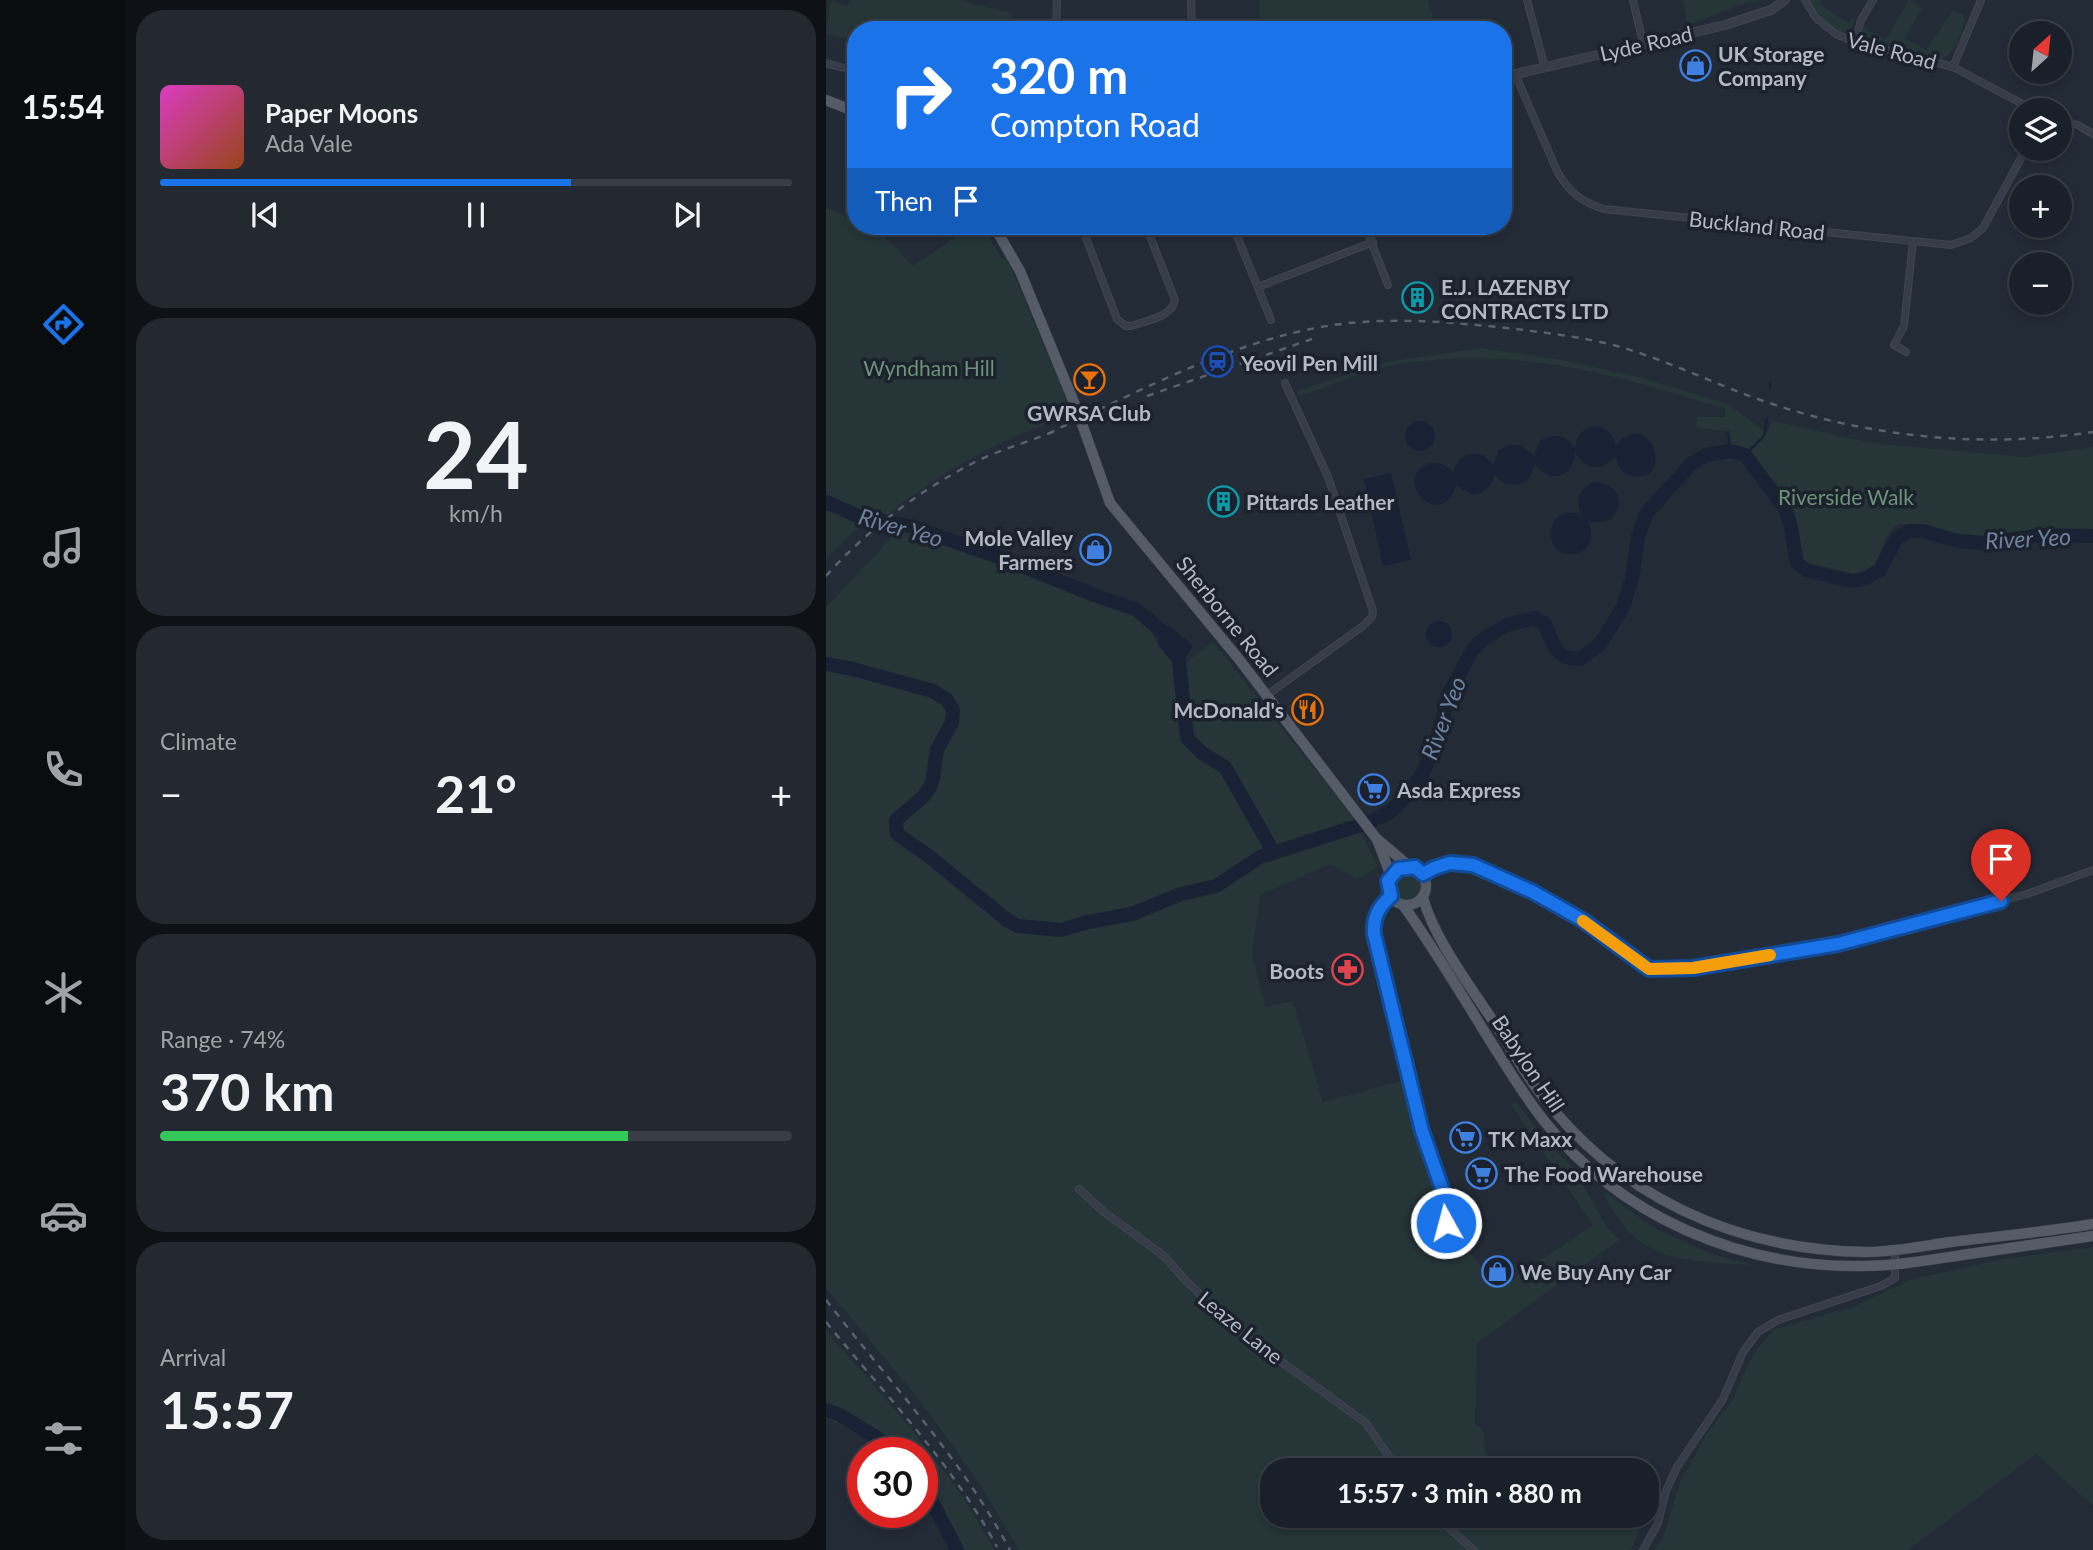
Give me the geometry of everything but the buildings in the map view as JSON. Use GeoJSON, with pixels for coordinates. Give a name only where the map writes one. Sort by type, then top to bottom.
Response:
{"type":"FeatureCollection","features":[{"type":"Feature","properties":{"kind":"main road"},"geometry":{"type":"LineString","coordinates":[[826,100],[847,108]]}},
{"type":"Feature","properties":{"kind":"main road","name":"Sherborne Road"},"geometry":{"type":"LineString","coordinates":[[1000,235],[1020,271],[1075,405],[1110,503],[1267,695],[1376,838]]}},
{"type":"Feature","properties":{"kind":"main road"},"geometry":{"type":"LineString","coordinates":[[1376,838],[1409,866],[1423,874],[1427,886],[1423,898],[1414,904],[1403,905],[1391,896],[1388,886],[1391,876],[1398,869],[1409,866]]}},
{"type":"Feature","properties":{"kind":"main road"},"geometry":{"type":"LineString","coordinates":[[1376,838],[1391,876]]}},
{"type":"Feature","properties":{"kind":"main road","name":"Babylon Hill"},"geometry":{"type":"LineString","coordinates":[[1423,898],[1428,916],[1443,942],[1537,1090],[1590,1148],[1625,1176],[1672,1206],[1734,1232],[1818,1250],[1870,1252],[2093,1224]]}},
{"type":"Feature","properties":{"kind":"main road","name":"Babylon Hill"},"geometry":{"type":"LineString","coordinates":[[1403,905],[1545,1123],[1598,1177],[1662,1219],[1712,1242],[1781,1260],[1829,1266],[1896,1265],[2093,1236]]}},
{"type":"Feature","properties":{"kind":"main road"},"geometry":{"type":"LineString","coordinates":[[1499,1054],[1510,1047]]}},
{"type":"Feature","properties":{"kind":"street"},"geometry":{"type":"LineString","coordinates":[[1056,21],[1057,0]]}},
{"type":"Feature","properties":{"kind":"street"},"geometry":{"type":"LineString","coordinates":[[1191,0],[1192,21]]}},
{"type":"Feature","properties":{"kind":"street"},"geometry":{"type":"LineString","coordinates":[[1527,0],[1545,68]]}},
{"type":"Feature","properties":{"kind":"street"},"geometry":{"type":"LineString","coordinates":[[1633,0],[1643,43]]}},
{"type":"Feature","properties":{"kind":"street","name":"Lyde Road"},"geometry":{"type":"LineString","coordinates":[[1512,75],[1725,25],[1771,9],[1785,0]]}},
{"type":"Feature","properties":{"kind":"street","name":"Vale Road"},"geometry":{"type":"LineString","coordinates":[[1805,0],[1816,18],[1836,34],[1855,42],[1953,67],[2011,98]]}},
{"type":"Feature","properties":{"kind":"street"},"geometry":{"type":"LineString","coordinates":[[1855,42],[1861,20],[1873,0]]}},
{"type":"Feature","properties":{"kind":"street"},"geometry":{"type":"LineString","coordinates":[[1953,67],[1981,0]]}},
{"type":"Feature","properties":{"kind":"street"},"geometry":{"type":"LineString","coordinates":[[826,63],[847,69]]}},
{"type":"Feature","properties":{"kind":"street","name":"Buckland Road"},"geometry":{"type":"LineString","coordinates":[[1515,74],[1567,188],[1588,204],[1604,209],[1951,245],[1971,237],[1983,228],[2019,161]]}},
{"type":"Feature","properties":{"kind":"street"},"geometry":{"type":"LineString","coordinates":[[2072,123],[2093,134]]}},
{"type":"Feature","properties":{"kind":"street"},"geometry":{"type":"LineString","coordinates":[[1087,235],[1118,319],[1126,326],[1131,326],[1166,313],[1174,306],[1175,300],[1149,235]]}},
{"type":"Feature","properties":{"kind":"street"},"geometry":{"type":"LineString","coordinates":[[1237,235],[1271,320]]}},
{"type":"Feature","properties":{"kind":"street"},"geometry":{"type":"LineString","coordinates":[[1370,235],[1388,285]]}},
{"type":"Feature","properties":{"kind":"street"},"geometry":{"type":"LineString","coordinates":[[1906,352],[1894,345],[1904,326],[1913,241]]}},
{"type":"Feature","properties":{"kind":"street"},"geometry":{"type":"LineString","coordinates":[[1258,287],[1373,242]]}},
{"type":"Feature","properties":{"kind":"street"},"geometry":{"type":"LineString","coordinates":[[1267,695],[1369,622],[1373,611],[1328,477],[1285,383]]}},
{"type":"Feature","properties":{"kind":"street"},"geometry":{"type":"LineString","coordinates":[[1423,874],[1450,863],[1473,865],[1533,892],[1584,921],[1649,969],[1693,968],[1838,944],[2027,894],[2093,870]]}},
{"type":"Feature","properties":{"kind":"street"},"geometry":{"type":"LineString","coordinates":[[1391,896],[1377,910],[1374,934],[1422,1131],[1447,1203],[1446,1224]]}},
{"type":"Feature","properties":{"kind":"street","name":"Leaze Lane"},"geometry":{"type":"LineString","coordinates":[[1079,1189],[1104,1212],[1164,1256],[1185,1280],[1239,1331],[1366,1423],[1390,1458]]}},
{"type":"Feature","properties":{"kind":"street"},"geometry":{"type":"LineString","coordinates":[[1643,1550],[1658,1523],[1666,1491],[1677,1467],[1723,1399],[1743,1352],[1758,1332],[1778,1320],[1881,1286],[1895,1278],[1895,1249]]}},
{"type":"Feature","properties":{"kind":"street"},"geometry":{"type":"LineString","coordinates":[[1449,1528],[1474,1550]]}},
{"type":"Feature","properties":{"kind":"green space"},"geometry":{"type":"Polygon","coordinates":[[[850,0],[959,0],[1012,13],[1012,21],[847,21],[847,38],[826,34],[831,1],[848,6],[850,0]]]}},
{"type":"Feature","properties":{"kind":"green space"},"geometry":{"type":"Polygon","coordinates":[[[1259,0],[1428,0],[1434,21],[1260,21],[1259,0]]]}},
{"type":"Feature","properties":{"kind":"green space"},"geometry":{"type":"Polygon","coordinates":[[[1683,0],[1760,0],[1688,25],[1683,0]]]}},
{"type":"Feature","properties":{"kind":"green space"},"geometry":{"type":"Polygon","coordinates":[[[1810,0],[1822,0],[1820,5],[1849,23],[1855,16],[1851,30],[1839,32],[1821,17],[1810,0]]]}},
{"type":"Feature","properties":{"kind":"green space"},"geometry":{"type":"Polygon","coordinates":[[[1909,0],[1922,8],[1905,38],[1926,50],[1953,10],[1965,18],[1958,42],[1941,60],[1862,36],[1864,28],[1886,39],[1909,0]]]}},
{"type":"Feature","properties":{"kind":"green space","name":"Wyndham Hill"},"geometry":{"type":"Polygon","coordinates":[[[826,207],[847,218],[847,235],[882,235],[913,266],[959,235],[988,235],[1001,257],[1008,260],[1072,413],[1068,412],[1003,442],[958,466],[887,515],[878,514],[857,529],[826,559],[826,207]]]}},
{"type":"Feature","properties":{"kind":"green space","name":"Riverside Walk"},"geometry":{"type":"Polygon","coordinates":[[[1481,348],[1558,359],[1643,378],[1728,404],[1767,433],[1772,421],[1871,443],[2025,457],[2093,447],[2093,531],[2049,529],[1970,538],[1919,524],[1899,524],[1884,541],[1872,568],[1864,574],[1852,577],[1833,575],[1814,569],[1798,558],[1795,527],[1788,504],[1754,456],[1742,446],[1730,445],[1727,431],[1696,428],[1697,417],[1725,417],[1725,408],[1587,371],[1494,359],[1463,358],[1400,364],[1299,396],[1296,391],[1386,362],[1481,348]]]}},
{"type":"Feature","properties":{"kind":"green space"},"geometry":{"type":"Polygon","coordinates":[[[910,518],[1136,604],[1159,646],[1172,662],[1173,672],[1213,642],[1354,818],[1378,867],[1357,879],[1330,864],[1260,895],[1252,955],[1265,1007],[1293,1001],[1323,1102],[1402,1081],[1443,1212],[1424,1232],[1418,1232],[1411,1238],[1446,1251],[1467,1250],[1501,1287],[1593,1225],[1511,1105],[1516,1102],[1547,1142],[1573,1168],[1608,1229],[1619,1240],[1477,1343],[1475,1425],[1483,1429],[1485,1453],[1491,1458],[1260,1458],[1260,1528],[1642,1528],[1630,1550],[1019,1550],[978,1481],[917,1397],[826,1288],[826,607],[910,518]]]}},
{"type":"Feature","properties":{"kind":"green space"},"geometry":{"type":"Polygon","coordinates":[[[1406,874],[1416,878],[1420,888],[1416,898],[1406,902],[1396,898],[1392,888],[1396,878],[1406,874]]]}},
{"type":"Feature","properties":{"kind":"green space"},"geometry":{"type":"Polygon","coordinates":[[[1602,1190],[1656,1229],[1711,1254],[1755,1265],[1705,1262],[1664,1254],[1646,1245],[1630,1232],[1615,1214],[1602,1190]]]}},
{"type":"Feature","properties":{"kind":"green space"},"geometry":{"type":"Polygon","coordinates":[[[2093,1247],[2093,1506],[2036,1454],[1908,1550],[1654,1550],[1663,1538],[1680,1482],[1707,1433],[1732,1401],[1757,1349],[1775,1329],[1856,1306],[1913,1279],[2003,1259],[2093,1247]]]}},
{"type":"Feature","properties":{"kind":"green space"},"geometry":{"type":"Polygon","coordinates":[[[826,1330],[917,1437],[864,1437],[826,1418],[826,1330]]]}},
{"type":"Feature","properties":{"kind":"green space"},"geometry":{"type":"Polygon","coordinates":[[[938,1463],[994,1550],[961,1550],[948,1528],[939,1524],[938,1463]]]}},
{"type":"Feature","properties":{"kind":"water"},"geometry":{"type":"Polygon","coordinates":[[[1420,421],[1431,425],[1435,436],[1431,447],[1420,451],[1409,447],[1405,436],[1409,425],[1420,421]]]}},
{"type":"Feature","properties":{"kind":"water"},"geometry":{"type":"Polygon","coordinates":[[[1594,426],[1609,432],[1616,446],[1628,435],[1639,434],[1648,439],[1655,458],[1653,468],[1646,475],[1633,476],[1621,469],[1615,456],[1605,465],[1594,467],[1583,463],[1575,452],[1570,468],[1560,476],[1547,474],[1535,463],[1529,479],[1524,482],[1510,484],[1495,474],[1484,491],[1471,494],[1456,485],[1449,499],[1440,504],[1431,504],[1422,499],[1416,490],[1414,481],[1418,471],[1428,464],[1438,463],[1453,472],[1465,456],[1477,454],[1488,459],[1493,465],[1499,450],[1514,445],[1527,449],[1534,457],[1540,441],[1555,436],[1564,438],[1575,449],[1580,434],[1594,426]]]}},
{"type":"Feature","properties":{"kind":"water"},"geometry":{"type":"Polygon","coordinates":[[[1391,473],[1411,560],[1383,566],[1364,479],[1391,473]]]}},
{"type":"Feature","properties":{"kind":"water"},"geometry":{"type":"Polygon","coordinates":[[[1596,482],[1607,485],[1614,491],[1618,498],[1615,514],[1609,520],[1588,521],[1591,538],[1584,550],[1572,554],[1562,552],[1555,547],[1551,539],[1554,522],[1560,515],[1581,515],[1578,504],[1580,494],[1596,482]]]}},
{"type":"Feature","properties":{"kind":"water"},"geometry":{"type":"Polygon","coordinates":[[[1439,621],[1448,625],[1452,634],[1448,643],[1439,647],[1430,643],[1426,634],[1430,625],[1439,621]]]}},
{"type":"Feature","properties":{"kind":"water"},"geometry":{"type":"Polygon","coordinates":[[[1169,625],[1193,646],[1186,656],[1172,662],[1159,646],[1158,636],[1169,625]]]}},
{"type":"Feature","properties":{"kind":"waterway"},"geometry":{"type":"LineString","coordinates":[[1770,383],[1770,388]]}},
{"type":"Feature","properties":{"kind":"waterway"},"geometry":{"type":"LineString","coordinates":[[1745,455],[1764,436],[1767,418]]}},
{"type":"Feature","properties":{"kind":"waterway"},"geometry":{"type":"LineString","coordinates":[[1728,432],[1730,451]]}},
{"type":"Feature","properties":{"kind":"waterway","name":"River Yeo"},"geometry":{"type":"LineString","coordinates":[[826,664],[933,691],[947,700],[953,710],[952,722],[937,750],[930,787],[923,797],[896,820],[897,834],[930,857],[1007,920],[1018,926],[1061,930],[1132,914],[1181,894],[1216,886],[1260,857],[1370,822],[1388,813],[1407,796],[1424,771],[1438,737],[1449,693],[1473,649],[1483,639],[1507,625],[1535,618],[1545,624],[1556,649],[1572,659],[1580,659],[1600,644],[1623,607],[1632,579],[1638,537],[1646,514],[1692,463],[1706,455],[1730,451],[1745,455],[1784,507],[1790,522],[1797,563],[1806,570],[1853,581],[1866,578],[1880,570],[1896,539],[1909,531],[1923,531],[1958,541],[1987,543],[2043,535],[2093,536]]}},
{"type":"Feature","properties":{"kind":"waterway","name":"River Yeo"},"geometry":{"type":"LineString","coordinates":[[826,502],[858,516],[910,526],[1137,610],[1166,635],[1179,661],[1187,738],[1202,753],[1225,767],[1274,853]]}},
{"type":"Feature","properties":{"kind":"waterway","name":"River Yeo"},"geometry":{"type":"LineString","coordinates":[[826,1410],[840,1415],[876,1437]]}},
{"type":"Feature","properties":{"kind":"waterway","name":"River Yeo"},"geometry":{"type":"LineString","coordinates":[[938,1513],[957,1550]]}},
{"type":"Feature","properties":{"kind":"railway"},"geometry":{"type":"LineString","coordinates":[[1048,434],[1165,379],[1239,349],[1316,328],[1391,321],[1491,326],[1601,342],[1649,356],[1755,398],[1796,411],[1880,430],[1965,439],[2050,437],[2093,432]]}},
{"type":"Feature","properties":{"kind":"railway"},"geometry":{"type":"LineString","coordinates":[[1147,396],[1312,339]]}},
{"type":"Feature","properties":{"kind":"railway"},"geometry":{"type":"LineString","coordinates":[[826,576],[877,527],[934,485],[985,457],[1055,431]]}},
{"type":"Feature","properties":{"kind":"railway"},"geometry":{"type":"LineString","coordinates":[[826,1300],[947,1451],[1010,1550]]}},
{"type":"Feature","properties":{"kind":"railway"},"geometry":{"type":"LineString","coordinates":[[826,1322],[939,1458],[997,1547]]}},
{"type":"Feature","properties":{"kind":"slow traffic"},"geometry":{"type":"LineString","coordinates":[[1583,921],[1649,969],[1693,968],[1770,955]]}},
{"type":"Feature","properties":{"kind":"place","name":"UK Storage Company"},"geometry":{"type":"Point","coordinates":[1695,65]}},
{"type":"Feature","properties":{"kind":"place","name":"E.J. LAZENBY CONTRACTS LTD"},"geometry":{"type":"Point","coordinates":[1418,298]}},
{"type":"Feature","properties":{"kind":"place","name":"Yeovil Pen Mill"},"geometry":{"type":"Point","coordinates":[1218,362]}},
{"type":"Feature","properties":{"kind":"place","name":"GWRSA Club"},"geometry":{"type":"Point","coordinates":[1089,380]}},
{"type":"Feature","properties":{"kind":"place","name":"Pittards Leather"},"geometry":{"type":"Point","coordinates":[1223,501]}},
{"type":"Feature","properties":{"kind":"place","name":"Mole Valley Farmers"},"geometry":{"type":"Point","coordinates":[1096,549]}},
{"type":"Feature","properties":{"kind":"place","name":"McDonald's"},"geometry":{"type":"Point","coordinates":[1307,709]}},
{"type":"Feature","properties":{"kind":"place","name":"Asda Express"},"geometry":{"type":"Point","coordinates":[1374,789]}},
{"type":"Feature","properties":{"kind":"place","name":"Boots"},"geometry":{"type":"Point","coordinates":[1347,970]}},
{"type":"Feature","properties":{"kind":"place","name":"TK Maxx"},"geometry":{"type":"Point","coordinates":[1465,1138]}},
{"type":"Feature","properties":{"kind":"place","name":"The Food Warehouse"},"geometry":{"type":"Point","coordinates":[1481,1173]}},
{"type":"Feature","properties":{"kind":"place","name":"We Buy Any Car"},"geometry":{"type":"Point","coordinates":[1497,1271]}},
{"type":"Feature","properties":{"kind":"route"},"geometry":{"type":"LineString","coordinates":[[1446,1223],[1447,1203],[1422,1131],[1374,934],[1377,910],[1391,896],[1388,881],[1398,869],[1415,867],[1423,874],[1450,863],[1473,865],[1533,892],[1584,921],[1649,969],[1693,968],[1838,944],[2001,901]]}}]}
